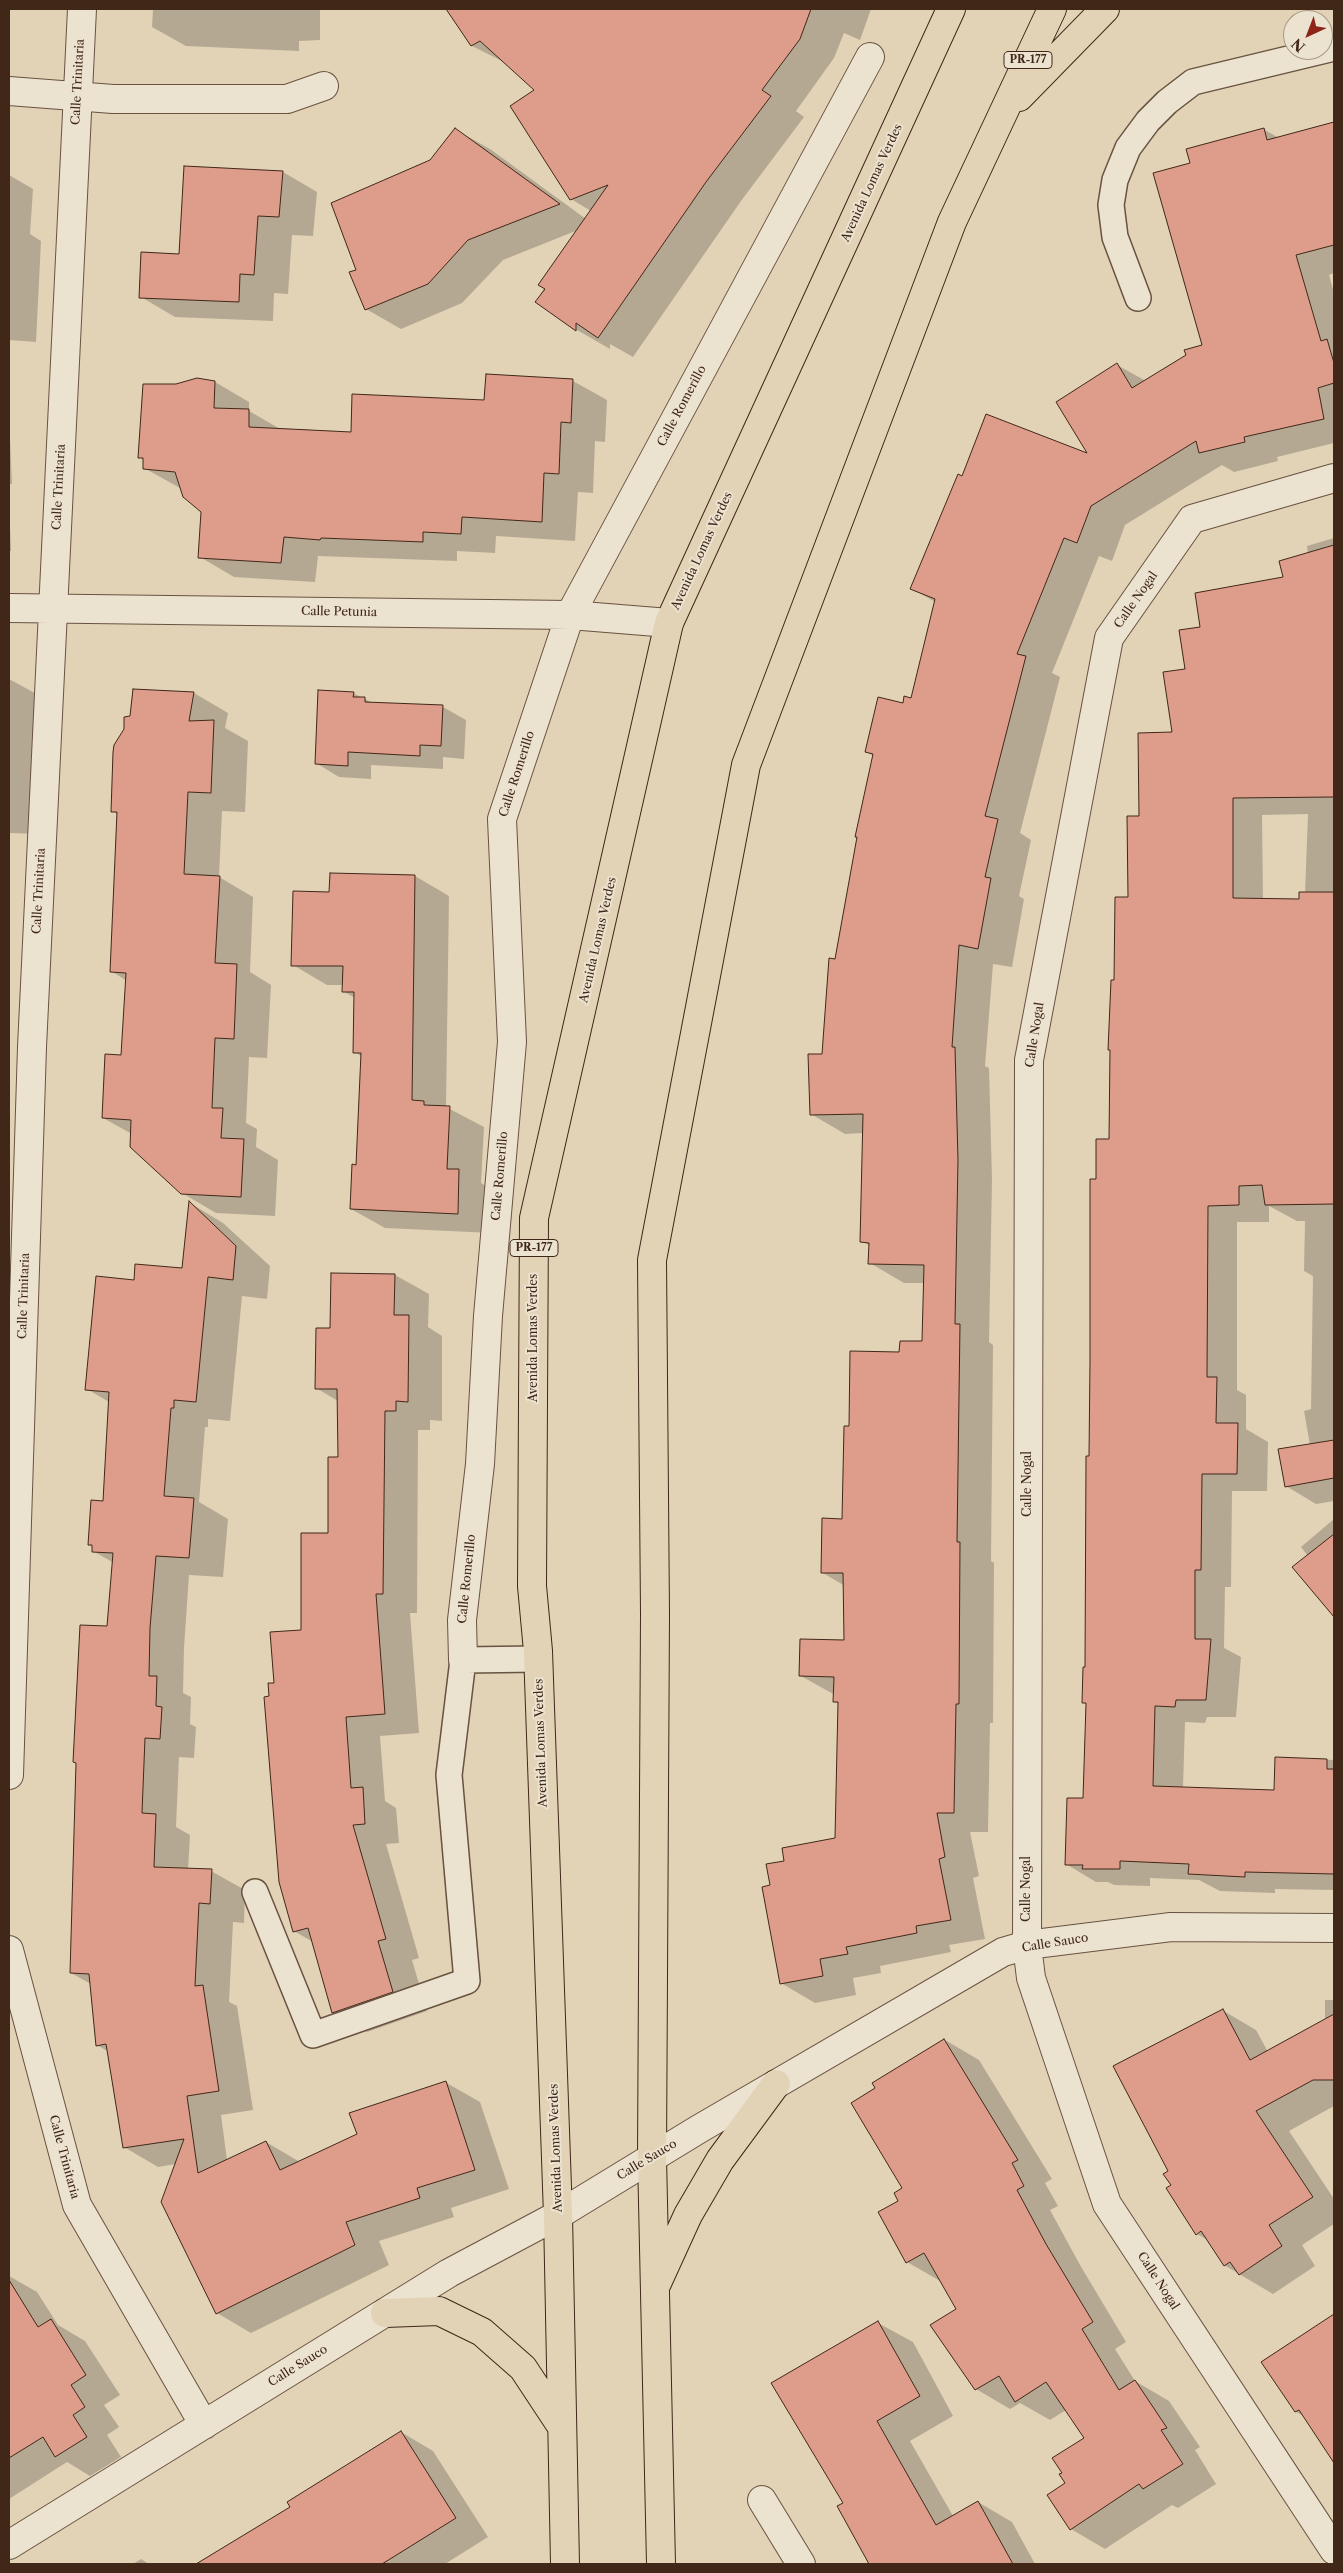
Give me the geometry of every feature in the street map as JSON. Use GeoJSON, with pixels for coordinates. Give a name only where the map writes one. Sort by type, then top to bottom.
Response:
{"type":"FeatureCollection","features":[{"type":"Feature","properties":{"kind":"main road","name":"Avenida Lomas Verdes"},"geometry":{"type":"LineString","coordinates":[[565,2564],[558,2215],[538,1659],[532,1586],[534,1218],[669,623],[952,9]]}},
{"type":"Feature","properties":{"kind":"main road","name":"PR-177"},"geometry":{"type":"LineString","coordinates":[[661,2564],[652,2158],[655,1614],[652,1260],[746,764],[952,222],[1052,9]]}},
{"type":"Feature","properties":{"kind":"main road"},"geometry":{"type":"LineString","coordinates":[[1004,112],[1105,9]]}},
{"type":"Feature","properties":{"kind":"main road"},"geometry":{"type":"LineString","coordinates":[[655,2289],[688,2215],[720,2160],[776,2084]]}},
{"type":"Feature","properties":{"kind":"main road"},"geometry":{"type":"LineString","coordinates":[[385,2313],[439,2311],[482,2332],[523,2368],[562,2428]]}},
{"type":"Feature","properties":{"kind":"street","name":"Calle Trinitaria"},"geometry":{"type":"LineString","coordinates":[[9,1775],[18,1158],[54,608],[76,94],[82,9]]}},
{"type":"Feature","properties":{"kind":"street","name":"Calle Romerillo"},"geometry":{"type":"LineString","coordinates":[[463,1660],[462,1620],[480,1464],[488,1316],[512,1042],[502,819],[570,615],[870,57]]}},
{"type":"Feature","properties":{"kind":"street"},"geometry":{"type":"LineString","coordinates":[[9,91],[76,94],[114,99],[287,99],[324,86]]}},
{"type":"Feature","properties":{"kind":"street","name":"Calle Nogal"},"geometry":{"type":"LineString","coordinates":[[1334,478],[1192,519],[1109,638],[1029,1060],[1027,1945],[1031,1978],[1107,2204],[1334,2550]]}},
{"type":"Feature","properties":{"kind":"street","name":"Calle Petunia"},"geometry":{"type":"LineString","coordinates":[[9,608],[570,615],[669,623]]}},
{"type":"Feature","properties":{"kind":"street","name":"Calle Sauco"},"geometry":{"type":"LineString","coordinates":[[9,2545],[449,2273],[558,2215],[776,2084],[1003,1952],[1027,1945],[1171,1927],[1334,1928]]}},
{"type":"Feature","properties":{"kind":"street","name":"Calle Trinitaria"},"geometry":{"type":"LineString","coordinates":[[9,1950],[76,2205],[204,2425]]}},
{"type":"Feature","properties":{"kind":"street"},"geometry":{"type":"LineString","coordinates":[[762,2500],[801,2564]]}},
{"type":"Feature","properties":{"kind":"lane"},"geometry":{"type":"LineString","coordinates":[[1138,298],[1115,237],[1110,205],[1115,180],[1128,148],[1148,121],[1167,102],[1193,82],[1334,48]]}},
{"type":"Feature","properties":{"kind":"lane"},"geometry":{"type":"LineString","coordinates":[[255,1892],[313,2035],[467,1981],[449,1775],[463,1660],[538,1659]]}},
{"type":"Feature","properties":{"kind":"building"},"geometry":{"type":"Polygon","coordinates":[[[446,9],[811,9],[800,39],[762,90],[771,96],[706,182],[598,338],[576,323],[576,331],[535,302],[545,289],[538,285],[608,185],[570,200],[510,106],[534,90],[480,41],[471,46],[446,9]]]}},
{"type":"Feature","properties":{"kind":"building"},"geometry":{"type":"Polygon","coordinates":[[[1334,122],[1334,245],[1296,255],[1321,341],[1327,339],[1334,363],[1334,383],[1318,388],[1324,419],[1244,437],[1245,442],[1199,453],[1196,441],[1091,506],[1077,543],[1064,538],[1017,654],[1026,656],[985,816],[998,819],[985,877],[991,878],[978,949],[959,945],[952,1047],[955,1047],[958,1160],[955,1324],[960,1324],[957,1542],[960,1542],[959,1704],[956,1704],[954,1813],[937,1813],[945,1857],[939,1859],[951,1920],[916,1926],[917,1933],[846,1947],[848,1954],[820,1959],[823,1976],[780,1984],[762,1887],[770,1885],[766,1864],[784,1861],[782,1848],[835,1838],[838,1702],[833,1702],[834,1677],[799,1676],[800,1639],[844,1640],[843,1573],[821,1573],[822,1518],[842,1519],[844,1426],[849,1426],[850,1351],[899,1352],[900,1341],[922,1341],[924,1265],[868,1264],[869,1243],[860,1242],[863,1114],[810,1115],[808,1054],[822,1054],[829,958],[835,959],[857,837],[855,837],[873,754],[865,752],[878,697],[903,703],[904,696],[911,698],[935,599],[910,589],[958,474],[962,476],[986,414],[1087,453],[1056,402],[1117,363],[1132,388],[1186,355],[1184,350],[1202,345],[1153,173],[1190,163],[1186,149],[1264,128],[1267,140],[1334,122]]]}},
{"type":"Feature","properties":{"kind":"building"},"geometry":{"type":"Polygon","coordinates":[[[455,128],[560,204],[468,240],[428,284],[365,310],[349,272],[356,270],[331,203],[430,160],[455,128]]]}},
{"type":"Feature","properties":{"kind":"building"},"geometry":{"type":"Polygon","coordinates":[[[184,166],[283,171],[279,217],[258,216],[254,275],[240,274],[239,302],[139,298],[141,252],[179,254],[184,166]]]}},
{"type":"Feature","properties":{"kind":"building"},"geometry":{"type":"Polygon","coordinates":[[[486,374],[573,379],[571,423],[561,422],[559,474],[544,473],[542,522],[462,517],[461,534],[423,532],[423,542],[321,538],[320,540],[284,537],[281,563],[198,558],[201,512],[183,497],[175,472],[143,469],[143,458],[138,458],[143,384],[176,384],[197,378],[215,381],[214,408],[249,409],[249,427],[351,432],[352,394],[484,400],[486,374]]]}},
{"type":"Feature","properties":{"kind":"building"},"geometry":{"type":"Polygon","coordinates":[[[1334,545],[1334,797],[1233,798],[1233,898],[1299,899],[1299,892],[1334,892],[1334,1204],[1265,1205],[1262,1185],[1239,1186],[1239,1205],[1208,1206],[1207,1377],[1217,1377],[1216,1423],[1238,1423],[1237,1474],[1202,1474],[1201,1570],[1195,1570],[1195,1639],[1211,1639],[1206,1700],[1176,1700],[1175,1707],[1155,1706],[1153,1786],[1274,1790],[1275,1757],[1327,1759],[1327,1769],[1334,1769],[1334,1874],[1245,1872],[1245,1877],[1188,1874],[1189,1864],[1120,1861],[1120,1869],[1082,1869],[1083,1865],[1065,1865],[1067,1798],[1083,1798],[1086,1703],[1082,1703],[1083,1667],[1085,1667],[1086,1456],[1089,1456],[1090,1179],[1096,1179],[1096,1139],[1109,1139],[1110,1050],[1108,1050],[1111,980],[1114,980],[1115,897],[1128,897],[1127,816],[1139,816],[1138,733],[1172,732],[1163,672],[1185,669],[1179,630],[1200,627],[1195,593],[1283,577],[1279,561],[1334,545]]]}},
{"type":"Feature","properties":{"kind":"building"},"geometry":{"type":"Polygon","coordinates":[[[133,689],[194,692],[189,721],[214,720],[211,793],[188,792],[184,874],[220,876],[215,963],[237,964],[234,1039],[215,1038],[212,1108],[223,1108],[221,1138],[244,1139],[241,1197],[181,1194],[130,1147],[131,1120],[102,1118],[105,1054],[121,1055],[126,973],[110,972],[117,812],[111,812],[113,752],[114,745],[124,729],[124,717],[130,716],[133,689]]]}},
{"type":"Feature","properties":{"kind":"building"},"geometry":{"type":"Polygon","coordinates":[[[318,690],[354,692],[353,697],[365,697],[365,702],[443,705],[441,746],[420,745],[420,756],[348,752],[348,766],[315,764],[318,690]]]}},
{"type":"Feature","properties":{"kind":"building"},"geometry":{"type":"Polygon","coordinates":[[[330,873],[415,875],[412,1100],[424,1101],[424,1105],[450,1106],[447,1169],[459,1169],[458,1214],[350,1209],[352,1164],[356,1165],[361,1053],[353,1053],[354,992],[342,992],[343,966],[291,966],[293,891],[329,892],[330,873]]]}},
{"type":"Feature","properties":{"kind":"building"},"geometry":{"type":"Polygon","coordinates":[[[189,1201],[236,1246],[233,1280],[208,1277],[196,1402],[174,1400],[174,1408],[171,1408],[164,1496],[194,1498],[189,1558],[156,1556],[150,1628],[149,1676],[157,1676],[156,1706],[162,1707],[160,1739],[145,1738],[142,1813],[156,1814],[154,1867],[212,1869],[210,1904],[199,1903],[195,1986],[203,1985],[219,2091],[187,2096],[198,2173],[266,2141],[280,2170],[357,2134],[349,2113],[446,2081],[475,2170],[417,2188],[420,2198],[346,2222],[355,2245],[216,2314],[161,2202],[184,2139],[123,2148],[106,2044],[96,2046],[89,1974],[70,1973],[76,1763],[73,1762],[80,1625],[107,1626],[113,1553],[92,1552],[92,1545],[88,1545],[91,1500],[103,1501],[109,1392],[85,1390],[96,1276],[134,1280],[135,1264],[182,1268],[189,1201]]]}},
{"type":"Feature","properties":{"kind":"building"},"geometry":{"type":"Polygon","coordinates":[[[331,1273],[395,1274],[394,1315],[409,1315],[408,1402],[396,1401],[396,1411],[385,1411],[383,1594],[376,1594],[385,1714],[346,1717],[351,1788],[363,1787],[365,1824],[353,1825],[386,1939],[378,1941],[393,1992],[332,2013],[308,1928],[293,1932],[279,1882],[264,1697],[269,1696],[268,1683],[274,1683],[270,1632],[301,1630],[301,1533],[328,1533],[328,1457],[338,1457],[337,1389],[315,1389],[316,1328],[330,1328],[331,1273]]]}},
{"type":"Feature","properties":{"kind":"building"},"geometry":{"type":"Polygon","coordinates":[[[1334,1440],[1334,1478],[1285,1487],[1278,1449],[1334,1440]]]}},
{"type":"Feature","properties":{"kind":"building"},"geometry":{"type":"Polygon","coordinates":[[[1334,1534],[1334,1617],[1292,1567],[1334,1534]]]}},
{"type":"Feature","properties":{"kind":"building"},"geometry":{"type":"Polygon","coordinates":[[[1223,2009],[1250,2060],[1334,2014],[1334,2080],[1313,2080],[1256,2111],[1313,2197],[1269,2225],[1282,2246],[1239,2275],[1230,2262],[1224,2266],[1201,2231],[1196,2235],[1166,2188],[1171,2185],[1163,2174],[1168,2171],[1113,2066],[1223,2009]]]}},
{"type":"Feature","properties":{"kind":"building"},"geometry":{"type":"Polygon","coordinates":[[[944,2039],[1018,2160],[1012,2163],[1024,2186],[1017,2190],[1046,2244],[1093,2322],[1082,2329],[1119,2390],[1135,2380],[1167,2428],[1161,2430],[1183,2464],[1143,2489],[1139,2484],[1070,2530],[1047,2495],[1065,2483],[1059,2474],[1062,2473],[1052,2458],[1084,2438],[1046,2382],[1015,2402],[999,2376],[975,2390],[930,2325],[956,2309],[924,2253],[906,2263],[878,2212],[898,2201],[894,2193],[902,2188],[851,2103],[875,2088],[872,2083],[944,2039]]]}},
{"type":"Feature","properties":{"kind":"building"},"geometry":{"type":"Polygon","coordinates":[[[9,2280],[38,2327],[51,2319],[86,2375],[71,2385],[85,2407],[73,2415],[87,2437],[55,2457],[43,2437],[9,2458],[9,2280]]]}},
{"type":"Feature","properties":{"kind":"building"},"geometry":{"type":"Polygon","coordinates":[[[1334,2314],[1334,2463],[1299,2410],[1295,2412],[1261,2362],[1334,2314]]]}},
{"type":"Feature","properties":{"kind":"building"},"geometry":{"type":"Polygon","coordinates":[[[878,2321],[920,2396],[877,2421],[936,2525],[978,2501],[1013,2564],[869,2564],[837,2506],[843,2503],[771,2383],[878,2321]]]}},
{"type":"Feature","properties":{"kind":"building"},"geometry":{"type":"Polygon","coordinates":[[[401,2431],[456,2518],[382,2564],[196,2564],[290,2507],[287,2502],[401,2431]]]}}]}
